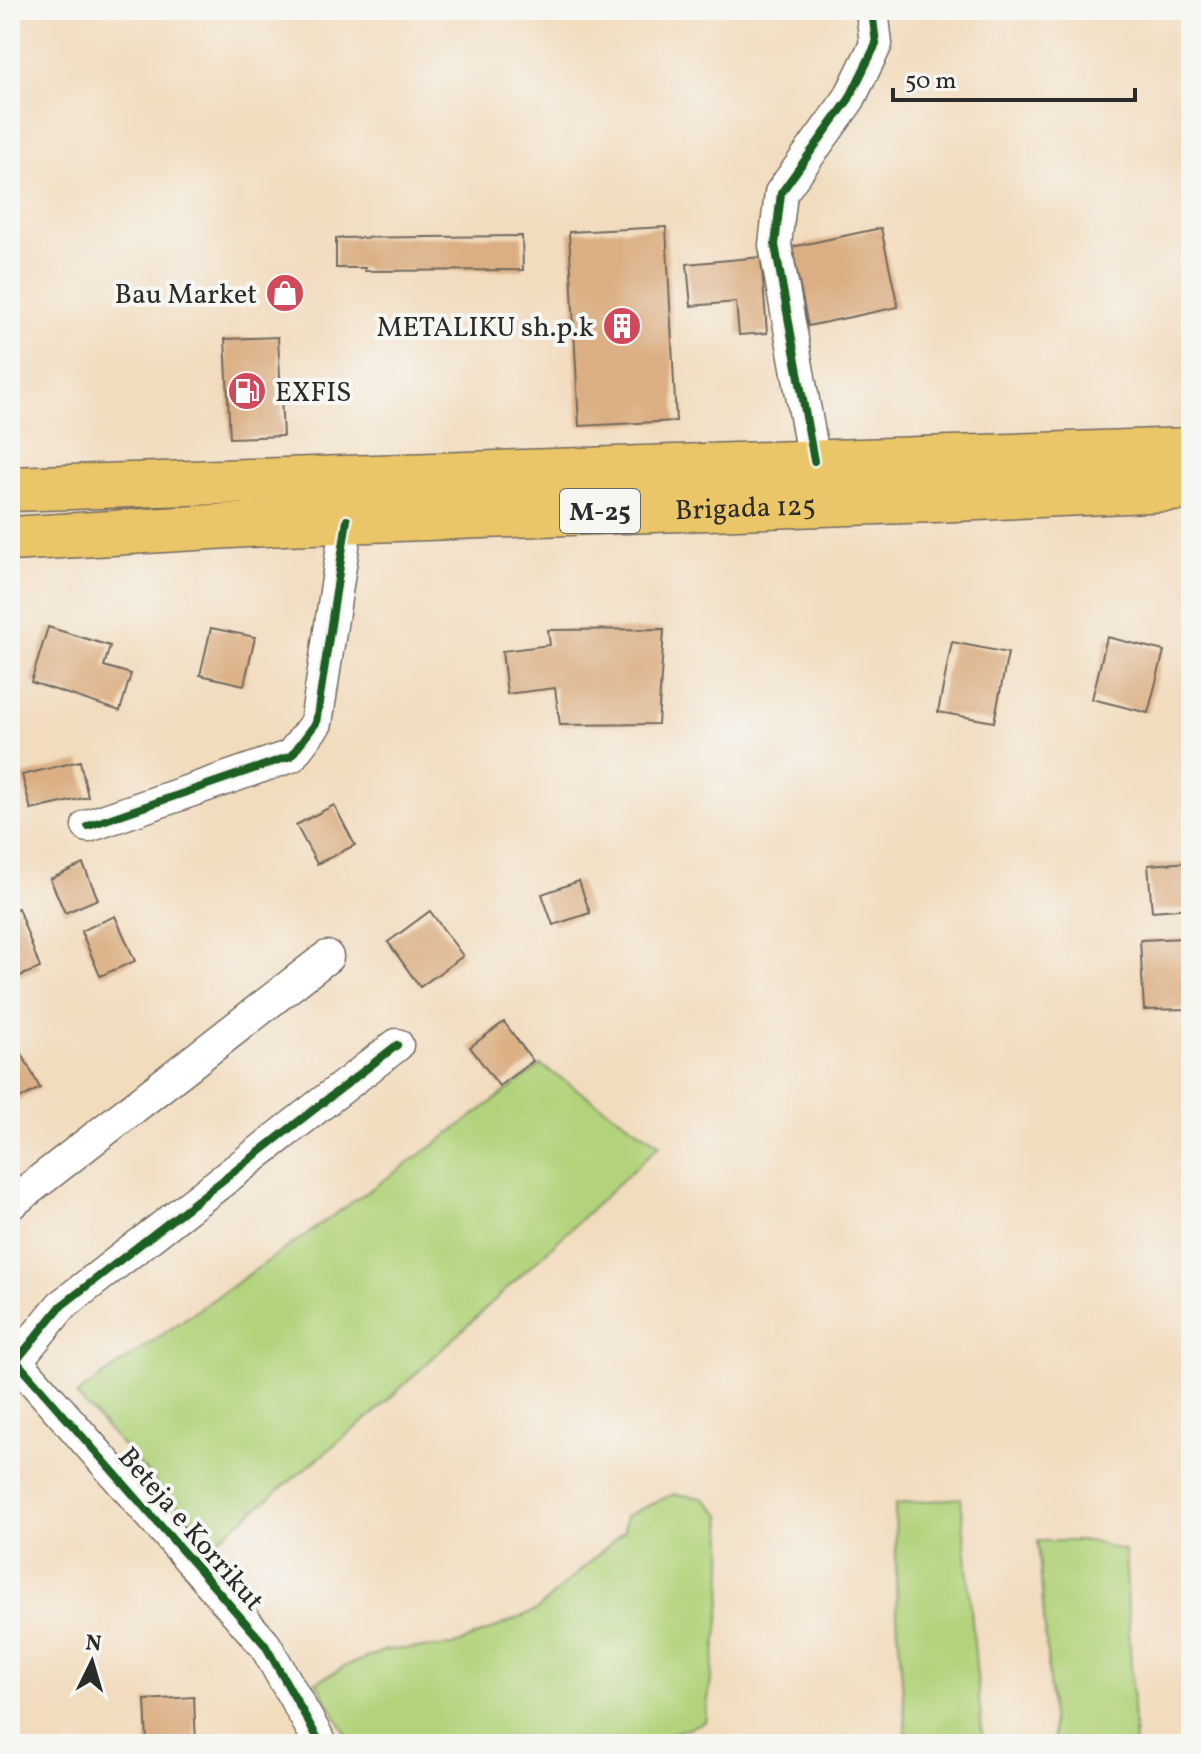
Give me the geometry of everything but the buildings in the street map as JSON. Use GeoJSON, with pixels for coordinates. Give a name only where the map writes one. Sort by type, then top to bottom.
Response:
{"type":"FeatureCollection","features":[{"type":"Feature","properties":{"kind":"main road","name":"Brigada 125"},"geometry":{"type":"LineString","coordinates":[[10,489],[1191,450]]}},
{"type":"Feature","properties":{"kind":"main road","name":"Brigada 125"},"geometry":{"type":"LineString","coordinates":[[10,539],[347,520],[1191,488]]}},
{"type":"Feature","properties":{"kind":"street"},"geometry":{"type":"LineString","coordinates":[[814,461],[775,245],[781,193],[849,99],[876,44],[872,10]]}},
{"type":"Feature","properties":{"kind":"street"},"geometry":{"type":"LineString","coordinates":[[88,826],[291,756],[316,723],[347,520]]}},
{"type":"Feature","properties":{"kind":"street"},"geometry":{"type":"LineString","coordinates":[[10,1204],[327,957]]}},
{"type":"Feature","properties":{"kind":"street"},"geometry":{"type":"LineString","coordinates":[[13,1358],[61,1306],[397,1045]]}},
{"type":"Feature","properties":{"kind":"street","name":"Beteja e Korrikut"},"geometry":{"type":"LineString","coordinates":[[13,1358],[265,1645],[321,1744]]}},
{"type":"Feature","properties":{"kind":"green space"},"geometry":{"type":"Polygon","coordinates":[[[541,1065],[660,1145],[373,1414],[212,1544],[76,1395],[437,1143],[541,1065]]]}},
{"type":"Feature","properties":{"kind":"green space"},"geometry":{"type":"Polygon","coordinates":[[[673,1494],[703,1498],[721,1514],[722,1592],[705,1722],[641,1744],[352,1744],[316,1682],[386,1650],[453,1646],[537,1610],[624,1531],[626,1516],[673,1494]]]}},
{"type":"Feature","properties":{"kind":"green space"},"geometry":{"type":"Polygon","coordinates":[[[961,1498],[983,1744],[907,1744],[897,1617],[895,1504],[961,1498]]]}},
{"type":"Feature","properties":{"kind":"green space"},"geometry":{"type":"Polygon","coordinates":[[[1038,1541],[1089,1541],[1125,1551],[1135,1744],[1054,1744],[1038,1541]]]}},
{"type":"Feature","properties":{"kind":"cycle path"},"geometry":{"type":"LineString","coordinates":[[814,461],[775,245],[781,193],[849,99],[876,44],[872,10]]}},
{"type":"Feature","properties":{"kind":"cycle path"},"geometry":{"type":"LineString","coordinates":[[88,826],[291,756],[316,723],[347,520]]}},
{"type":"Feature","properties":{"kind":"cycle path"},"geometry":{"type":"LineString","coordinates":[[16,1361],[61,1306],[397,1045]]}},
{"type":"Feature","properties":{"kind":"cycle path"},"geometry":{"type":"LineString","coordinates":[[10,1354],[265,1645],[321,1744]]}},
{"type":"Feature","properties":{"kind":"place","name":"Bau Market"},"geometry":{"type":"Point","coordinates":[285,293]}},
{"type":"Feature","properties":{"kind":"place","name":"METALIKU sh.p.k"},"geometry":{"type":"Point","coordinates":[622,326]}},
{"type":"Feature","properties":{"kind":"place","name":"EXFIS"},"geometry":{"type":"Point","coordinates":[247,391]}}]}
